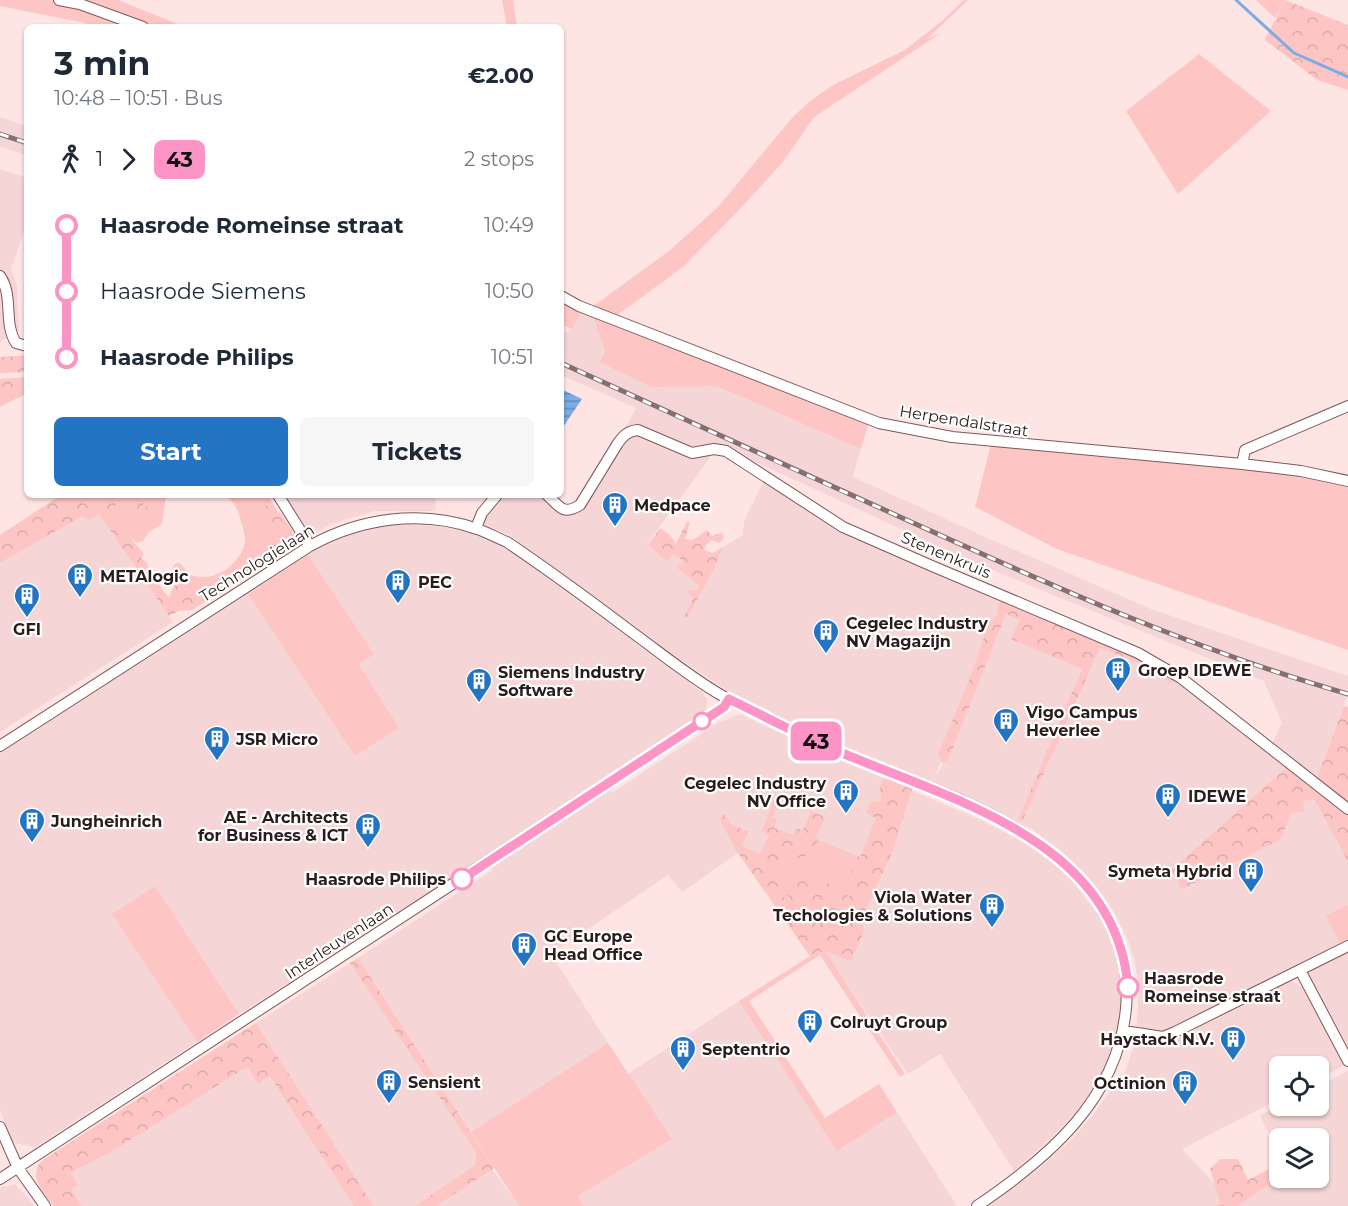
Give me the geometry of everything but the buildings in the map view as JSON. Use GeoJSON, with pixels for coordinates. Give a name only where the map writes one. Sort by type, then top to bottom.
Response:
{"type":"FeatureCollection","features":[{"type":"Feature","properties":{"kind":"street"},"geometry":{"type":"LineString","coordinates":[[59,0],[80,4],[135,24]]}},
{"type":"Feature","properties":{"kind":"street"},"geometry":{"type":"LineString","coordinates":[[0,276],[6,285],[10,333],[16,343],[24,345]]}},
{"type":"Feature","properties":{"kind":"street","name":"Herpendalstraat"},"geometry":{"type":"LineString","coordinates":[[564,298],[579,306],[879,423],[952,437],[1242,464],[1301,471],[1348,481]]}},
{"type":"Feature","properties":{"kind":"street"},"geometry":{"type":"LineString","coordinates":[[1242,464],[1245,450],[1348,406]]}},
{"type":"Feature","properties":{"kind":"street","name":"Stenenkruis"},"geometry":{"type":"LineString","coordinates":[[550,498],[565,510],[572,510],[580,505],[618,443],[631,431],[639,430],[692,453],[714,449],[726,451],[843,527],[1138,653],[1181,678],[1348,808]]}},
{"type":"Feature","properties":{"kind":"street"},"geometry":{"type":"LineString","coordinates":[[280,498],[310,546]]}},
{"type":"Feature","properties":{"kind":"street"},"geometry":{"type":"LineString","coordinates":[[476,528],[483,513],[495,498]]}},
{"type":"Feature","properties":{"kind":"street","name":"Technologielaan"},"geometry":{"type":"LineString","coordinates":[[0,746],[310,546],[341,531],[378,520],[435,519],[476,528],[507,542],[666,657],[729,699]]}},
{"type":"Feature","properties":{"kind":"street"},"geometry":{"type":"LineString","coordinates":[[729,699],[834,750],[984,812],[1028,835],[1055,856],[1091,892],[1121,944],[1126,965],[1128,991],[1124,1031],[1106,1080],[1088,1110],[1063,1136],[1032,1164],[976,1206]]}},
{"type":"Feature","properties":{"kind":"street","name":"Interleuvenlaan"},"geometry":{"type":"LineString","coordinates":[[0,1179],[724,707],[729,699]]}},
{"type":"Feature","properties":{"kind":"street"},"geometry":{"type":"LineString","coordinates":[[1124,1031],[1163,1037],[1348,946]]}},
{"type":"Feature","properties":{"kind":"street"},"geometry":{"type":"LineString","coordinates":[[1300,970],[1348,1061]]}},
{"type":"Feature","properties":{"kind":"street"},"geometry":{"type":"LineString","coordinates":[[0,1127],[18,1168],[45,1206]]}},
{"type":"Feature","properties":{"kind":"shaded area"},"geometry":{"type":"Polygon","coordinates":[[[0,117],[24,126],[24,155],[0,146],[0,117]]]}},
{"type":"Feature","properties":{"kind":"shaded area"},"geometry":{"type":"Polygon","coordinates":[[[0,169],[24,177],[24,232],[11,269],[17,286],[19,330],[0,342],[0,169]]]}},
{"type":"Feature","properties":{"kind":"shaded area"},"geometry":{"type":"Polygon","coordinates":[[[580,311],[593,314],[714,385],[861,449],[853,477],[1151,609],[1348,676],[1348,694],[1316,780],[1271,746],[1282,723],[1264,681],[975,563],[719,445],[647,544],[667,560],[673,555],[678,556],[684,562],[677,568],[700,585],[684,616],[714,569],[723,547],[743,535],[744,521],[764,480],[840,529],[1010,601],[935,776],[949,757],[1006,614],[1020,620],[1012,639],[1082,669],[1019,820],[1022,822],[1100,648],[1135,661],[1171,683],[1176,678],[1288,766],[1170,871],[1182,890],[1279,840],[1291,813],[1303,801],[1315,800],[1348,862],[1348,1061],[1320,1008],[1308,974],[1336,953],[1175,1032],[1136,1032],[1139,992],[1135,962],[1128,940],[1113,910],[1096,886],[1059,849],[1032,829],[986,805],[836,743],[725,689],[670,653],[511,536],[477,521],[495,498],[552,498],[572,510],[618,443],[636,408],[564,376],[564,332],[568,333],[580,311]]]}},
{"type":"Feature","properties":{"kind":"shaded area"},"geometry":{"type":"Polygon","coordinates":[[[280,498],[436,498],[435,511],[375,511],[337,522],[305,537],[280,498]]]}},
{"type":"Feature","properties":{"kind":"shaded area"},"geometry":{"type":"Polygon","coordinates":[[[99,514],[173,622],[0,732],[0,563],[82,515],[90,520],[99,514]]]}},
{"type":"Feature","properties":{"kind":"shaded area"},"geometry":{"type":"Polygon","coordinates":[[[390,525],[444,527],[474,534],[506,548],[702,692],[707,699],[706,709],[702,714],[603,778],[612,793],[718,723],[740,714],[830,756],[979,819],[1023,842],[1050,861],[1073,882],[1101,918],[1122,968],[1124,993],[1118,1030],[1101,1076],[1082,1105],[1058,1131],[1014,1171],[940,1054],[908,1074],[825,952],[810,956],[738,853],[682,892],[668,875],[551,954],[608,1043],[471,1132],[358,958],[493,870],[484,857],[239,1014],[155,886],[112,914],[197,1042],[35,1147],[15,1143],[10,1137],[0,1110],[0,753],[248,594],[356,756],[398,728],[359,663],[374,654],[308,555],[332,540],[350,534],[390,525]]]}},
{"type":"Feature","properties":{"kind":"shaded area"},"geometry":{"type":"Polygon","coordinates":[[[350,963],[477,1154],[475,1165],[415,1206],[374,1206],[256,1023],[350,963]]]}},
{"type":"Feature","properties":{"kind":"shaded area"},"geometry":{"type":"Polygon","coordinates":[[[1293,982],[1303,988],[1345,1065],[1329,1074],[1329,1056],[1269,1056],[1269,1104],[1182,1149],[1236,1206],[988,1206],[1037,1170],[1069,1142],[1093,1115],[1115,1084],[1122,1080],[1138,1035],[1166,1040],[1185,1033],[1282,983],[1293,982]]]}},
{"type":"Feature","properties":{"kind":"shaded area"},"geometry":{"type":"Polygon","coordinates":[[[739,1001],[837,1150],[897,1112],[957,1206],[584,1206],[578,1196],[672,1139],[628,1074],[739,1001]]]}},
{"type":"Feature","properties":{"kind":"shaded area"},"geometry":{"type":"Polygon","coordinates":[[[248,1028],[364,1206],[54,1206],[38,1187],[37,1166],[43,1160],[248,1028]]]}},
{"type":"Feature","properties":{"kind":"shaded area"},"geometry":{"type":"Polygon","coordinates":[[[1348,1071],[1348,1206],[1238,1206],[1269,1184],[1269,1188],[1329,1188],[1329,1128],[1269,1128],[1269,1134],[1260,1115],[1269,1110],[1269,1116],[1329,1116],[1329,1081],[1348,1071]]]}},
{"type":"Feature","properties":{"kind":"shaded area"},"geometry":{"type":"Polygon","coordinates":[[[488,1164],[519,1206],[423,1206],[488,1164]]]}},
{"type":"Feature","properties":{"kind":"shaded area"},"geometry":{"type":"Polygon","coordinates":[[[15,1184],[34,1206],[0,1206],[0,1188],[15,1184]]]}},
{"type":"Feature","properties":{"kind":"green space"},"geometry":{"type":"Polygon","coordinates":[[[0,0],[118,0],[178,24],[88,24],[0,6],[0,0]]]}},
{"type":"Feature","properties":{"kind":"green space"},"geometry":{"type":"Polygon","coordinates":[[[502,0],[513,0],[517,24],[506,24],[502,0]]]}},
{"type":"Feature","properties":{"kind":"green space"},"geometry":{"type":"Polygon","coordinates":[[[964,0],[968,0],[927,39],[941,33],[814,117],[782,163],[683,267],[616,316],[592,307],[669,251],[718,207],[792,118],[810,101],[833,85],[905,50],[964,0]]]}},
{"type":"Feature","properties":{"kind":"green space"},"geometry":{"type":"Polygon","coordinates":[[[1256,0],[1285,0],[1275,18],[1256,0]]]}},
{"type":"Feature","properties":{"kind":"green space"},"geometry":{"type":"Polygon","coordinates":[[[1285,0],[1348,25],[1348,90],[1317,80],[1265,40],[1285,0]]]}},
{"type":"Feature","properties":{"kind":"green space"},"geometry":{"type":"Polygon","coordinates":[[[1199,54],[1271,111],[1178,194],[1126,111],[1199,54]]]}},
{"type":"Feature","properties":{"kind":"green space"},"geometry":{"type":"Polygon","coordinates":[[[564,302],[581,312],[572,329],[564,325],[564,302]]]}},
{"type":"Feature","properties":{"kind":"green space"},"geometry":{"type":"Polygon","coordinates":[[[592,313],[869,421],[861,449],[716,386],[651,387],[600,362],[605,351],[592,313]]]}},
{"type":"Feature","properties":{"kind":"green space"},"geometry":{"type":"Polygon","coordinates":[[[24,355],[24,372],[0,373],[0,357],[24,355]]]}},
{"type":"Feature","properties":{"kind":"green space"},"geometry":{"type":"Polygon","coordinates":[[[24,377],[24,395],[0,407],[0,379],[24,377]]]}},
{"type":"Feature","properties":{"kind":"green space"},"geometry":{"type":"Polygon","coordinates":[[[991,444],[1305,475],[1348,487],[1348,650],[1057,549],[975,507],[991,444]]]}},
{"type":"Feature","properties":{"kind":"green space"},"geometry":{"type":"Polygon","coordinates":[[[56,498],[118,498],[115,512],[118,523],[121,527],[127,526],[128,535],[144,554],[141,558],[147,563],[149,572],[166,594],[169,597],[174,586],[178,584],[192,594],[203,592],[206,601],[192,610],[179,611],[169,616],[99,514],[90,520],[82,516],[0,563],[0,535],[56,498]]]}},
{"type":"Feature","properties":{"kind":"green space"},"geometry":{"type":"Polygon","coordinates":[[[118,498],[130,498],[133,508],[148,508],[143,504],[142,498],[166,498],[162,524],[149,532],[143,541],[137,543],[117,522],[118,498]]]}},
{"type":"Feature","properties":{"kind":"green space"},"geometry":{"type":"Polygon","coordinates":[[[130,498],[142,498],[143,504],[148,508],[147,513],[139,514],[132,506],[130,498]]]}},
{"type":"Feature","properties":{"kind":"green space"},"geometry":{"type":"Polygon","coordinates":[[[228,498],[263,498],[267,502],[271,524],[278,529],[256,553],[263,561],[282,545],[286,528],[279,517],[279,511],[294,533],[295,544],[206,601],[203,592],[192,594],[178,584],[172,570],[179,562],[190,575],[212,576],[225,570],[236,560],[245,541],[240,517],[228,498]]]}},
{"type":"Feature","properties":{"kind":"green space"},"geometry":{"type":"Polygon","coordinates":[[[263,498],[270,498],[286,528],[282,545],[263,561],[256,553],[277,529],[271,524],[264,511],[267,503],[263,498]]]}},
{"type":"Feature","properties":{"kind":"green space"},"geometry":{"type":"Polygon","coordinates":[[[687,521],[690,522],[685,539],[693,540],[707,530],[712,536],[721,533],[724,535],[719,543],[712,540],[706,545],[704,550],[713,553],[723,547],[714,569],[687,618],[684,617],[693,598],[689,590],[697,590],[699,585],[677,568],[683,562],[678,556],[673,555],[667,561],[648,545],[660,528],[670,535],[676,544],[687,521]]]}},
{"type":"Feature","properties":{"kind":"green space"},"geometry":{"type":"Polygon","coordinates":[[[308,555],[374,654],[359,664],[399,728],[355,756],[248,594],[308,555]]]}},
{"type":"Feature","properties":{"kind":"green space"},"geometry":{"type":"Polygon","coordinates":[[[1002,599],[1136,655],[1176,678],[1171,683],[1135,661],[1100,648],[1022,822],[1018,820],[1082,669],[1011,639],[1020,620],[1006,614],[949,758],[943,764],[938,754],[967,686],[989,623],[997,615],[998,604],[1002,599]]]}},
{"type":"Feature","properties":{"kind":"green space"},"geometry":{"type":"Polygon","coordinates":[[[1344,706],[1348,707],[1348,804],[1316,780],[1344,706]]]}},
{"type":"Feature","properties":{"kind":"green space"},"geometry":{"type":"Polygon","coordinates":[[[1288,766],[1348,812],[1348,862],[1315,800],[1303,801],[1304,812],[1291,813],[1280,840],[1181,890],[1177,879],[1170,871],[1288,766]]]}},
{"type":"Feature","properties":{"kind":"green space"},"geometry":{"type":"Polygon","coordinates":[[[884,778],[912,789],[892,853],[861,920],[864,931],[851,961],[825,951],[810,956],[738,853],[719,819],[725,815],[731,824],[748,832],[742,846],[760,854],[769,835],[762,831],[775,796],[780,798],[772,817],[777,820],[774,828],[793,835],[796,828],[803,830],[811,811],[825,817],[816,838],[821,851],[795,859],[786,856],[777,870],[780,893],[788,901],[789,896],[785,892],[792,887],[799,876],[825,880],[829,883],[829,891],[833,893],[837,887],[845,887],[848,898],[853,890],[851,865],[855,855],[860,857],[876,818],[866,813],[871,802],[881,801],[880,786],[884,778]]]}},
{"type":"Feature","properties":{"kind":"green space"},"geometry":{"type":"Polygon","coordinates":[[[815,838],[855,855],[851,865],[853,890],[847,899],[829,891],[789,896],[788,902],[780,893],[777,870],[787,856],[821,851],[815,838]]]}},
{"type":"Feature","properties":{"kind":"green space"},"geometry":{"type":"Polygon","coordinates":[[[155,886],[239,1014],[197,1042],[112,914],[155,886]]]}},
{"type":"Feature","properties":{"kind":"green space"},"geometry":{"type":"Polygon","coordinates":[[[1348,905],[1348,939],[1340,943],[1326,916],[1348,905]]]}},
{"type":"Feature","properties":{"kind":"green space"},"geometry":{"type":"Polygon","coordinates":[[[825,951],[905,1074],[900,1077],[820,955],[749,1001],[825,1118],[879,1084],[897,1112],[837,1151],[739,1001],[810,956],[825,951]]]}},
{"type":"Feature","properties":{"kind":"green space"},"geometry":{"type":"Polygon","coordinates":[[[358,958],[494,1168],[436,1206],[415,1206],[475,1165],[477,1154],[350,963],[358,958]]]}},
{"type":"Feature","properties":{"kind":"green space"},"geometry":{"type":"Polygon","coordinates":[[[256,1023],[374,1206],[354,1206],[270,1076],[258,1083],[247,1067],[114,1150],[70,1173],[78,1185],[71,1189],[81,1206],[54,1206],[38,1184],[36,1172],[43,1160],[256,1023]]]}},
{"type":"Feature","properties":{"kind":"green space"},"geometry":{"type":"Polygon","coordinates":[[[608,1043],[672,1139],[578,1196],[584,1206],[519,1206],[471,1132],[608,1043]]]}},
{"type":"Feature","properties":{"kind":"green space"},"geometry":{"type":"Polygon","coordinates":[[[1220,1159],[1238,1159],[1248,1180],[1269,1169],[1269,1184],[1238,1206],[1216,1206],[1220,1202],[1210,1169],[1220,1159]]]}},
{"type":"Feature","properties":{"kind":"water"},"geometry":{"type":"Polygon","coordinates":[[[564,390],[582,399],[564,426],[564,390]]]}},
{"type":"Feature","properties":{"kind":"waterway"},"geometry":{"type":"LineString","coordinates":[[1236,0],[1294,53],[1348,77]]}},
{"type":"Feature","properties":{"kind":"railway"},"geometry":{"type":"LineString","coordinates":[[0,134],[24,142]]}},
{"type":"Feature","properties":{"kind":"railway"},"geometry":{"type":"LineString","coordinates":[[564,364],[1071,593],[1180,638],[1348,694]]}},
{"type":"Feature","properties":{"kind":"bus line","name":"43"},"geometry":{"type":"LineString","coordinates":[[462,879],[724,707],[729,699],[834,750],[934,790],[1028,835],[1055,856],[1091,892],[1121,944],[1128,987]]}},
{"type":"Feature","properties":{"kind":"place","name":"Medpace"},"geometry":{"type":"Point","coordinates":[615,528]}},
{"type":"Feature","properties":{"kind":"place","name":"METAlogic"},"geometry":{"type":"Point","coordinates":[80,599]}},
{"type":"Feature","properties":{"kind":"place","name":"PEC"},"geometry":{"type":"Point","coordinates":[398,605]}},
{"type":"Feature","properties":{"kind":"place","name":"GFI"},"geometry":{"type":"Point","coordinates":[27,619]}},
{"type":"Feature","properties":{"kind":"place","name":"Cegelec Industry NV Magazijn"},"geometry":{"type":"Point","coordinates":[826,655]}},
{"type":"Feature","properties":{"kind":"place","name":"Groep IDEWE"},"geometry":{"type":"Point","coordinates":[1118,693]}},
{"type":"Feature","properties":{"kind":"place","name":"Siemens Industry Software"},"geometry":{"type":"Point","coordinates":[479,704]}},
{"type":"Feature","properties":{"kind":"place","name":"Vigo Campus Heverlee"},"geometry":{"type":"Point","coordinates":[1006,744]}},
{"type":"Feature","properties":{"kind":"place","name":"JSR Micro"},"geometry":{"type":"Point","coordinates":[217,762]}},
{"type":"Feature","properties":{"kind":"place","name":"Cegelec Industry NV Office"},"geometry":{"type":"Point","coordinates":[846,815]}},
{"type":"Feature","properties":{"kind":"place","name":"IDEWE"},"geometry":{"type":"Point","coordinates":[1168,819]}},
{"type":"Feature","properties":{"kind":"place","name":"Jungheinrich"},"geometry":{"type":"Point","coordinates":[32,844]}},
{"type":"Feature","properties":{"kind":"place","name":"AE - Architects for Business & ICT"},"geometry":{"type":"Point","coordinates":[368,849]}},
{"type":"Feature","properties":{"kind":"place","name":"Haasrode Philips"},"geometry":{"type":"Point","coordinates":[462,879]}},
{"type":"Feature","properties":{"kind":"place","name":"Symeta Hybrid"},"geometry":{"type":"Point","coordinates":[1251,894]}},
{"type":"Feature","properties":{"kind":"place","name":"Viola Water Techologies & Solutions"},"geometry":{"type":"Point","coordinates":[992,929]}},
{"type":"Feature","properties":{"kind":"place","name":"GC Europe Head Office"},"geometry":{"type":"Point","coordinates":[524,968]}},
{"type":"Feature","properties":{"kind":"place","name":"Haasrode Romeinse straat"},"geometry":{"type":"Point","coordinates":[1128,987]}},
{"type":"Feature","properties":{"kind":"place","name":"Colruyt Group"},"geometry":{"type":"Point","coordinates":[810,1045]}},
{"type":"Feature","properties":{"kind":"place","name":"Haystack N.V."},"geometry":{"type":"Point","coordinates":[1233,1062]}},
{"type":"Feature","properties":{"kind":"place","name":"Septentrio"},"geometry":{"type":"Point","coordinates":[683,1072]}},
{"type":"Feature","properties":{"kind":"place","name":"Sensient"},"geometry":{"type":"Point","coordinates":[389,1105]}},
{"type":"Feature","properties":{"kind":"place","name":"Octinion"},"geometry":{"type":"Point","coordinates":[1185,1106]}}]}
